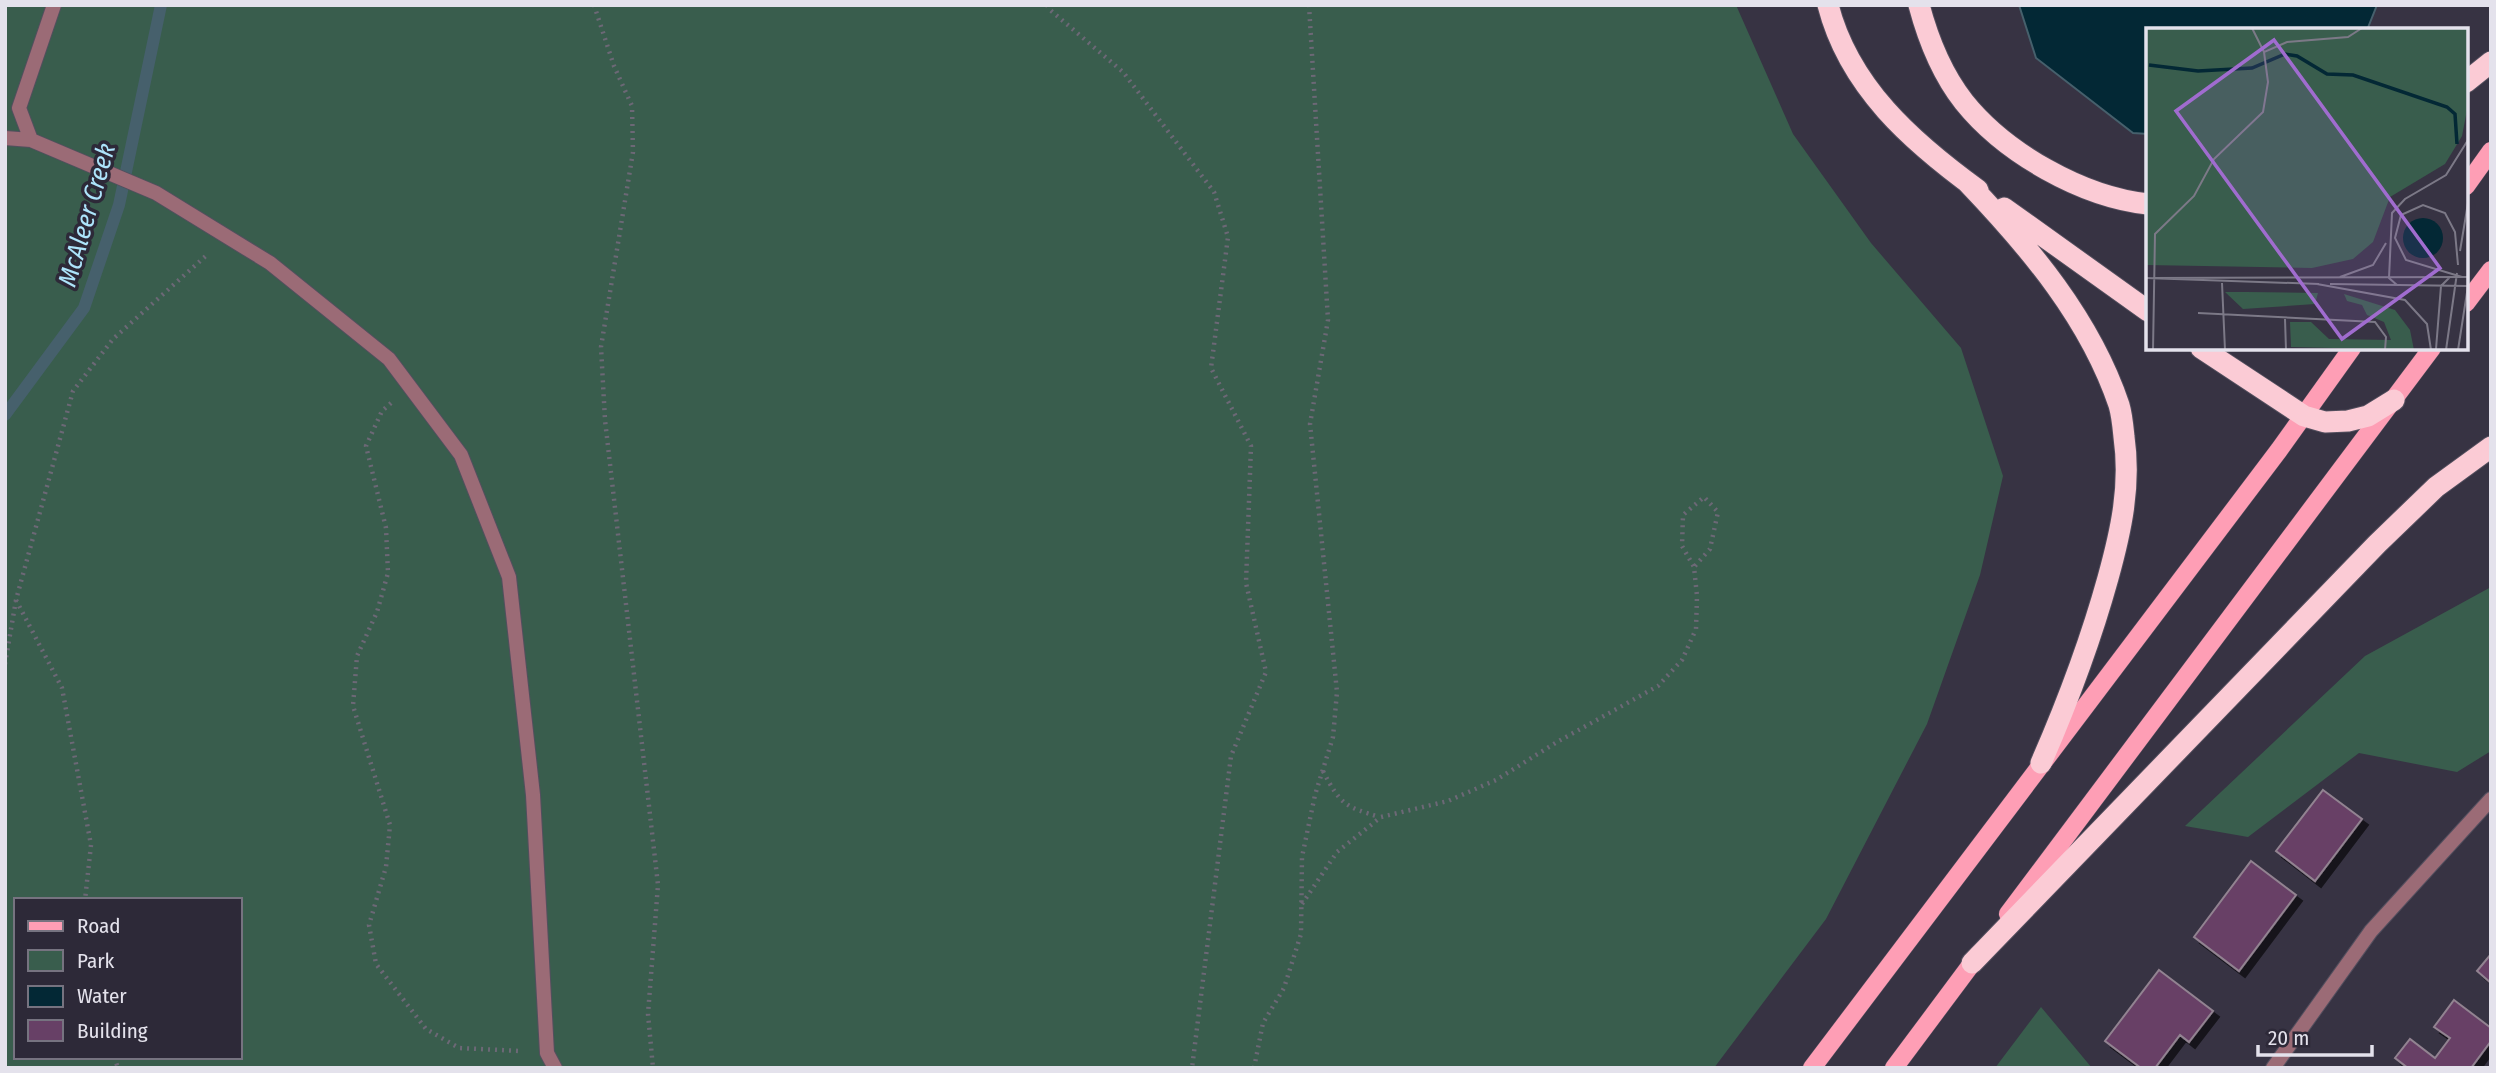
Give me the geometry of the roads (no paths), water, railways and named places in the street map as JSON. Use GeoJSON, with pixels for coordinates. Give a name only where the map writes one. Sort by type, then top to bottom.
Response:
{"type":"FeatureCollection","features":[{"type":"Feature","properties":{"kind":"highway"},"geometry":{"type":"LineString","coordinates":[[1828,5],[1840,39],[1864,85],[1899,126],[1968,183],[2146,310]]}},
{"type":"Feature","properties":{"kind":"highway"},"geometry":{"type":"LineString","coordinates":[[1919,5],[1932,46],[1948,78],[1964,102],[1987,126],[2014,149],[2047,170],[2104,194],[2146,204]]}},
{"type":"Feature","properties":{"kind":"highway"},"geometry":{"type":"LineString","coordinates":[[2468,80],[2491,62]]}},
{"type":"Feature","properties":{"kind":"highway"},"geometry":{"type":"LineString","coordinates":[[1968,183],[2008,224],[2071,307],[2096,349],[2120,407],[2126,452],[2123,524],[2077,679],[2041,763]]}},
{"type":"Feature","properties":{"kind":"highway"},"geometry":{"type":"LineString","coordinates":[[2204,350],[2304,416],[2325,422],[2348,421],[2368,416],[2394,400]]}},
{"type":"Feature","properties":{"kind":"highway"},"geometry":{"type":"LineString","coordinates":[[1972,963],[2377,544],[2436,487],[2491,447]]}},
{"type":"Feature","properties":{"kind":"main road"},"geometry":{"type":"LineString","coordinates":[[2468,183],[2491,151]]}},
{"type":"Feature","properties":{"kind":"main road"},"geometry":{"type":"LineString","coordinates":[[2468,300],[2491,270]]}},
{"type":"Feature","properties":{"kind":"main road"},"geometry":{"type":"LineString","coordinates":[[1812,1068],[2304,416],[2351,350]]}},
{"type":"Feature","properties":{"kind":"main road"},"geometry":{"type":"LineString","coordinates":[[1894,1068],[2431,350]]}},
{"type":"Feature","properties":{"kind":"street"},"geometry":{"type":"LineString","coordinates":[[32,140],[19,108],[54,5]]}},
{"type":"Feature","properties":{"kind":"street"},"geometry":{"type":"LineString","coordinates":[[5,138],[32,140],[156,193],[270,263],[389,359],[461,455],[509,577],[533,795],[547,1053],[555,1068]]}},
{"type":"Feature","properties":{"kind":"street"},"geometry":{"type":"LineString","coordinates":[[2273,1068],[2371,931],[2491,799]]}},
{"type":"Feature","properties":{"kind":"water"},"geometry":{"type":"Polygon","coordinates":[[[2019,5],[2377,5],[2368,28],[2146,28],[2146,134],[2133,133],[2036,58],[2019,5]]]}},
{"type":"Feature","properties":{"kind":"waterway","name":"McAleer Creek"},"geometry":{"type":"LineString","coordinates":[[5,415],[84,308],[119,205],[161,5]]}}]}
